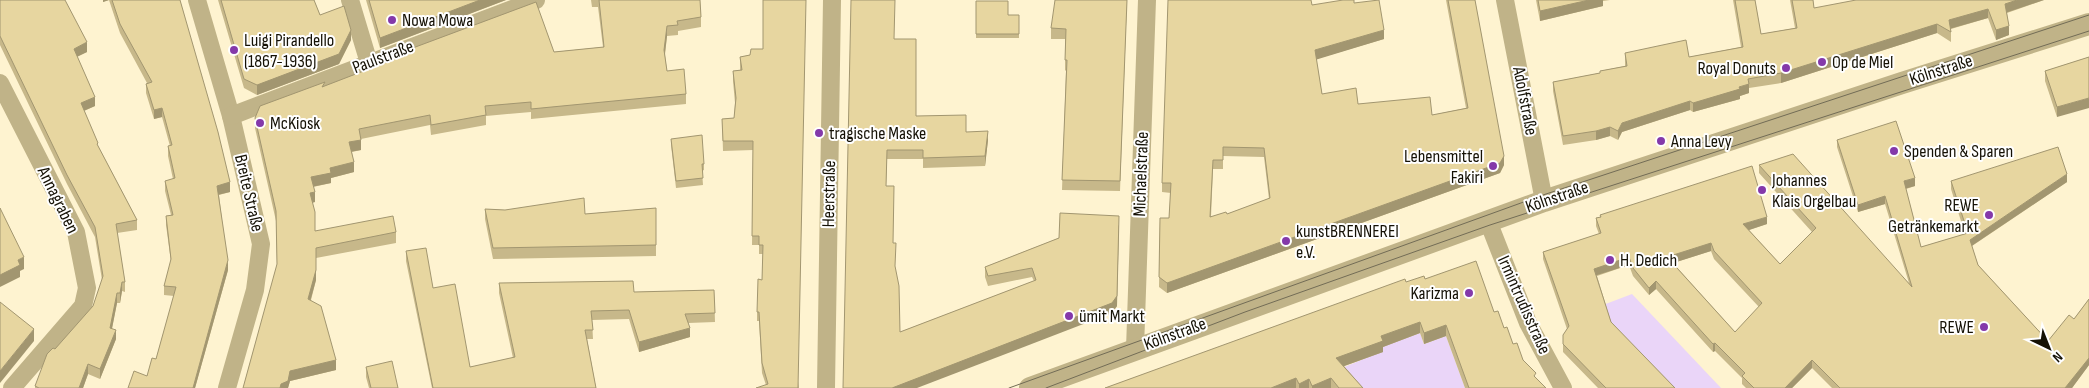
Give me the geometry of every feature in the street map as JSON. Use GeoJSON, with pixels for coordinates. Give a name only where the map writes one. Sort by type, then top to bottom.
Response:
{"type":"FeatureCollection","features":[{"type":"Feature","properties":{"kind":"street","name":"Breite Straße"},"geometry":{"type":"LineString","coordinates":[[197,0],[231,116],[261,244],[255,290],[226,388]]}},
{"type":"Feature","properties":{"kind":"street"},"geometry":{"type":"LineString","coordinates":[[350,0],[368,63]]}},
{"type":"Feature","properties":{"kind":"street","name":"Paulstraße"},"geometry":{"type":"LineString","coordinates":[[231,116],[536,0]]}},
{"type":"Feature","properties":{"kind":"street","name":"Heerstraße"},"geometry":{"type":"LineString","coordinates":[[826,388],[832,0]]}},
{"type":"Feature","properties":{"kind":"street","name":"Michaelstraße"},"geometry":{"type":"LineString","coordinates":[[1135,349],[1147,0]]}},
{"type":"Feature","properties":{"kind":"street","name":"Adolfstraße"},"geometry":{"type":"LineString","coordinates":[[1505,0],[1544,202]]}},
{"type":"Feature","properties":{"kind":"street","name":"Kölnstraße"},"geometry":{"type":"LineString","coordinates":[[1030,388],[1488,221],[1902,83],[2089,24]]}},
{"type":"Feature","properties":{"kind":"street","name":"Annagraben"},"geometry":{"type":"LineString","coordinates":[[0,83],[76,232],[87,288],[82,306],[12,388]]}},
{"type":"Feature","properties":{"kind":"street","name":"Irmintrudisstraße"},"geometry":{"type":"LineString","coordinates":[[1488,221],[1528,323],[1563,388]]}},
{"type":"Feature","properties":{"kind":"shaded area"},"geometry":{"type":"Polygon","coordinates":[[[1632,294],[1721,388],[1668,388],[1604,322],[1603,305],[1632,294]]]}},
{"type":"Feature","properties":{"kind":"shaded area"},"geometry":{"type":"Polygon","coordinates":[[[1420,333],[1424,344],[1446,336],[1465,388],[1353,388],[1337,370],[1371,356],[1381,347],[1420,333]]]}},
{"type":"Feature","properties":{"kind":"building"},"geometry":{"type":"Polygon","coordinates":[[[0,0],[65,0],[87,42],[74,49],[95,97],[81,103],[97,144],[137,220],[116,224],[125,282],[122,282],[120,293],[117,293],[110,328],[116,330],[100,369],[88,364],[79,388],[39,388],[35,386],[47,354],[53,348],[55,349],[93,306],[103,276],[95,227],[67,175],[0,36],[0,0]]]}},
{"type":"Feature","properties":{"kind":"building"},"geometry":{"type":"Polygon","coordinates":[[[112,0],[180,0],[218,132],[230,182],[217,186],[228,260],[193,388],[128,388],[134,371],[147,376],[152,358],[156,359],[176,287],[164,286],[171,259],[166,216],[173,215],[165,181],[175,178],[168,146],[172,145],[162,108],[154,110],[146,84],[152,82],[120,24],[112,0]]]}},
{"type":"Feature","properties":{"kind":"building"},"geometry":{"type":"Polygon","coordinates":[[[221,0],[314,0],[320,15],[344,6],[351,30],[339,54],[257,85],[244,79],[221,0]]]}},
{"type":"Feature","properties":{"kind":"building"},"geometry":{"type":"Polygon","coordinates":[[[369,0],[480,0],[380,38],[369,0]]]}},
{"type":"Feature","properties":{"kind":"building"},"geometry":{"type":"Polygon","coordinates":[[[599,0],[700,0],[701,17],[677,21],[678,25],[667,26],[664,50],[667,71],[684,69],[686,94],[531,109],[531,102],[485,106],[486,115],[431,125],[430,115],[359,129],[361,140],[349,142],[354,162],[330,168],[331,173],[311,177],[315,192],[310,193],[315,212],[315,231],[393,216],[396,232],[316,248],[316,270],[308,299],[321,306],[336,360],[290,371],[288,381],[281,384],[280,388],[243,388],[277,264],[276,211],[255,118],[260,106],[325,82],[322,87],[387,62],[386,58],[536,2],[554,52],[604,47],[599,0]]]}},
{"type":"Feature","properties":{"kind":"building"},"geometry":{"type":"Polygon","coordinates":[[[763,0],[806,0],[798,388],[756,388],[768,384],[762,363],[759,312],[757,312],[758,279],[762,280],[763,245],[759,245],[759,236],[752,236],[753,141],[723,141],[722,119],[734,118],[736,98],[733,71],[742,70],[740,57],[750,55],[751,49],[763,49],[763,0]]]}},
{"type":"Feature","properties":{"kind":"building"},"geometry":{"type":"Polygon","coordinates":[[[851,0],[895,0],[894,39],[916,39],[916,116],[966,115],[966,132],[988,131],[985,156],[923,158],[923,150],[887,150],[886,186],[894,186],[893,243],[896,243],[895,266],[899,286],[900,332],[1036,280],[1032,268],[988,276],[985,267],[1059,238],[1060,213],[1119,216],[1117,296],[1112,303],[892,388],[843,388],[851,0]]]}},
{"type":"Feature","properties":{"kind":"building"},"geometry":{"type":"Polygon","coordinates":[[[1055,0],[1127,0],[1120,181],[1062,180],[1067,60],[1065,60],[1066,29],[1051,28],[1055,0]]]}},
{"type":"Feature","properties":{"kind":"building"},"geometry":{"type":"Polygon","coordinates":[[[1168,0],[1311,0],[1312,5],[1343,0],[1354,0],[1354,3],[1379,0],[1384,30],[1315,50],[1322,94],[1356,88],[1358,104],[1430,97],[1432,115],[1468,108],[1448,0],[1475,0],[1504,156],[1500,163],[1167,283],[1159,277],[1160,218],[1169,218],[1171,183],[1162,183],[1168,0]],[[1223,147],[1223,160],[1213,160],[1210,217],[1226,212],[1227,214],[1270,198],[1264,148],[1223,147]]]}},
{"type":"Feature","properties":{"kind":"building"},"geometry":{"type":"Polygon","coordinates":[[[1538,0],[1589,0],[1540,11],[1538,0]]]}},
{"type":"Feature","properties":{"kind":"building"},"geometry":{"type":"Polygon","coordinates":[[[1735,0],[1755,0],[1761,34],[1797,28],[1792,0],[1813,0],[1814,8],[1856,0],[2017,0],[2005,4],[2009,26],[1996,30],[1988,9],[1949,20],[1951,32],[1937,24],[1781,73],[1748,79],[1749,84],[1739,87],[1740,89],[1693,103],[1690,101],[1622,123],[1618,131],[1610,127],[1563,136],[1553,82],[1627,66],[1625,53],[1686,40],[1689,57],[1743,47],[1735,0]]]}},
{"type":"Feature","properties":{"kind":"building"},"geometry":{"type":"Polygon","coordinates":[[[976,1],[1008,1],[1008,15],[1019,15],[1019,34],[976,34],[976,1]]]}},
{"type":"Feature","properties":{"kind":"building"},"geometry":{"type":"Polygon","coordinates":[[[2089,57],[2089,98],[2057,107],[2045,71],[2089,57]]]}},
{"type":"Feature","properties":{"kind":"building"},"geometry":{"type":"Polygon","coordinates":[[[1896,121],[1915,178],[1904,181],[1921,247],[1968,233],[1951,181],[2058,147],[2067,174],[1970,240],[1978,265],[2048,341],[2069,315],[2074,319],[2089,299],[2089,358],[2065,388],[1840,388],[1812,360],[1785,388],[1754,388],[1742,376],[1745,373],[1715,343],[1713,344],[1656,281],[1649,288],[1633,268],[1629,257],[1594,269],[1611,322],[1675,388],[1606,388],[1563,344],[1563,335],[1569,326],[1543,252],[1601,233],[1596,218],[1601,217],[1600,215],[1752,166],[1767,217],[1743,224],[1780,264],[1816,228],[1759,165],[1793,154],[1912,287],[1885,196],[1858,205],[1837,140],[1896,121]],[[1711,243],[1667,257],[1735,332],[1762,303],[1714,251],[1711,243]]]}},
{"type":"Feature","properties":{"kind":"building"},"geometry":{"type":"Polygon","coordinates":[[[702,135],[703,178],[676,181],[671,139],[702,135]]]}},
{"type":"Feature","properties":{"kind":"building"},"geometry":{"type":"Polygon","coordinates":[[[584,198],[585,214],[656,208],[656,245],[493,248],[485,209],[505,210],[584,198]]]}},
{"type":"Feature","properties":{"kind":"building"},"geometry":{"type":"Polygon","coordinates":[[[0,208],[24,257],[18,260],[20,265],[0,275],[0,208]]]}},
{"type":"Feature","properties":{"kind":"building"},"geometry":{"type":"Polygon","coordinates":[[[426,248],[433,288],[455,284],[470,367],[515,357],[499,283],[633,281],[634,292],[714,290],[715,313],[685,314],[690,328],[639,342],[629,310],[591,311],[593,330],[585,330],[596,388],[433,388],[406,251],[426,248]]]}},
{"type":"Feature","properties":{"kind":"building"},"geometry":{"type":"Polygon","coordinates":[[[1476,261],[1494,312],[1498,311],[1504,328],[1507,327],[1513,344],[1517,343],[1523,360],[1536,373],[1534,376],[1546,388],[1469,388],[1446,325],[1424,333],[1420,322],[1381,336],[1383,341],[1336,358],[1363,388],[1339,388],[1331,378],[1312,386],[1309,379],[1299,384],[1296,378],[1271,388],[1105,388],[1405,279],[1406,282],[1424,276],[1425,279],[1476,261]]]}},
{"type":"Feature","properties":{"kind":"building"},"geometry":{"type":"Polygon","coordinates":[[[0,302],[34,329],[0,371],[0,302]]]}},
{"type":"Feature","properties":{"kind":"building"},"geometry":{"type":"Polygon","coordinates":[[[392,361],[398,388],[371,388],[366,367],[392,361]]]}},
{"type":"Feature","properties":{"kind":"tram line"},"geometry":{"type":"LineString","coordinates":[[1009,388],[1543,195],[2089,15]]}},
{"type":"Feature","properties":{"kind":"tram line"},"geometry":{"type":"LineString","coordinates":[[1046,388],[1245,312],[1490,225],[2089,31]]}},
{"type":"Feature","properties":{"kind":"place","name":"Nowa Mowa"},"geometry":{"type":"Point","coordinates":[392,20]}},
{"type":"Feature","properties":{"kind":"place","name":"Luigi Pirandello (1867-1936)"},"geometry":{"type":"Point","coordinates":[234,50]}},
{"type":"Feature","properties":{"kind":"place","name":"Op de Miel"},"geometry":{"type":"Point","coordinates":[1822,62]}},
{"type":"Feature","properties":{"kind":"place","name":"Royal Donuts"},"geometry":{"type":"Point","coordinates":[1786,68]}},
{"type":"Feature","properties":{"kind":"place","name":"McKiosk"},"geometry":{"type":"Point","coordinates":[260,123]}},
{"type":"Feature","properties":{"kind":"place","name":"tragische Maske"},"geometry":{"type":"Point","coordinates":[819,133]}},
{"type":"Feature","properties":{"kind":"place","name":"Anna Levy"},"geometry":{"type":"Point","coordinates":[1661,141]}},
{"type":"Feature","properties":{"kind":"place","name":"Spenden & Sparen"},"geometry":{"type":"Point","coordinates":[1894,151]}},
{"type":"Feature","properties":{"kind":"place","name":"Lebensmittel Fakiri"},"geometry":{"type":"Point","coordinates":[1493,166]}},
{"type":"Feature","properties":{"kind":"place","name":"Johannes Klais Orgelbau"},"geometry":{"type":"Point","coordinates":[1762,190]}},
{"type":"Feature","properties":{"kind":"place","name":"REWE Getränkemarkt"},"geometry":{"type":"Point","coordinates":[1989,215]}},
{"type":"Feature","properties":{"kind":"place","name":"kunstBRENNEREI e.V."},"geometry":{"type":"Point","coordinates":[1286,241]}},
{"type":"Feature","properties":{"kind":"place","name":"H. Dedich"},"geometry":{"type":"Point","coordinates":[1610,260]}},
{"type":"Feature","properties":{"kind":"place","name":"Karizma"},"geometry":{"type":"Point","coordinates":[1469,293]}},
{"type":"Feature","properties":{"kind":"place","name":"ümit Markt"},"geometry":{"type":"Point","coordinates":[1069,316]}},
{"type":"Feature","properties":{"kind":"place","name":"REWE"},"geometry":{"type":"Point","coordinates":[1984,327]}}]}
